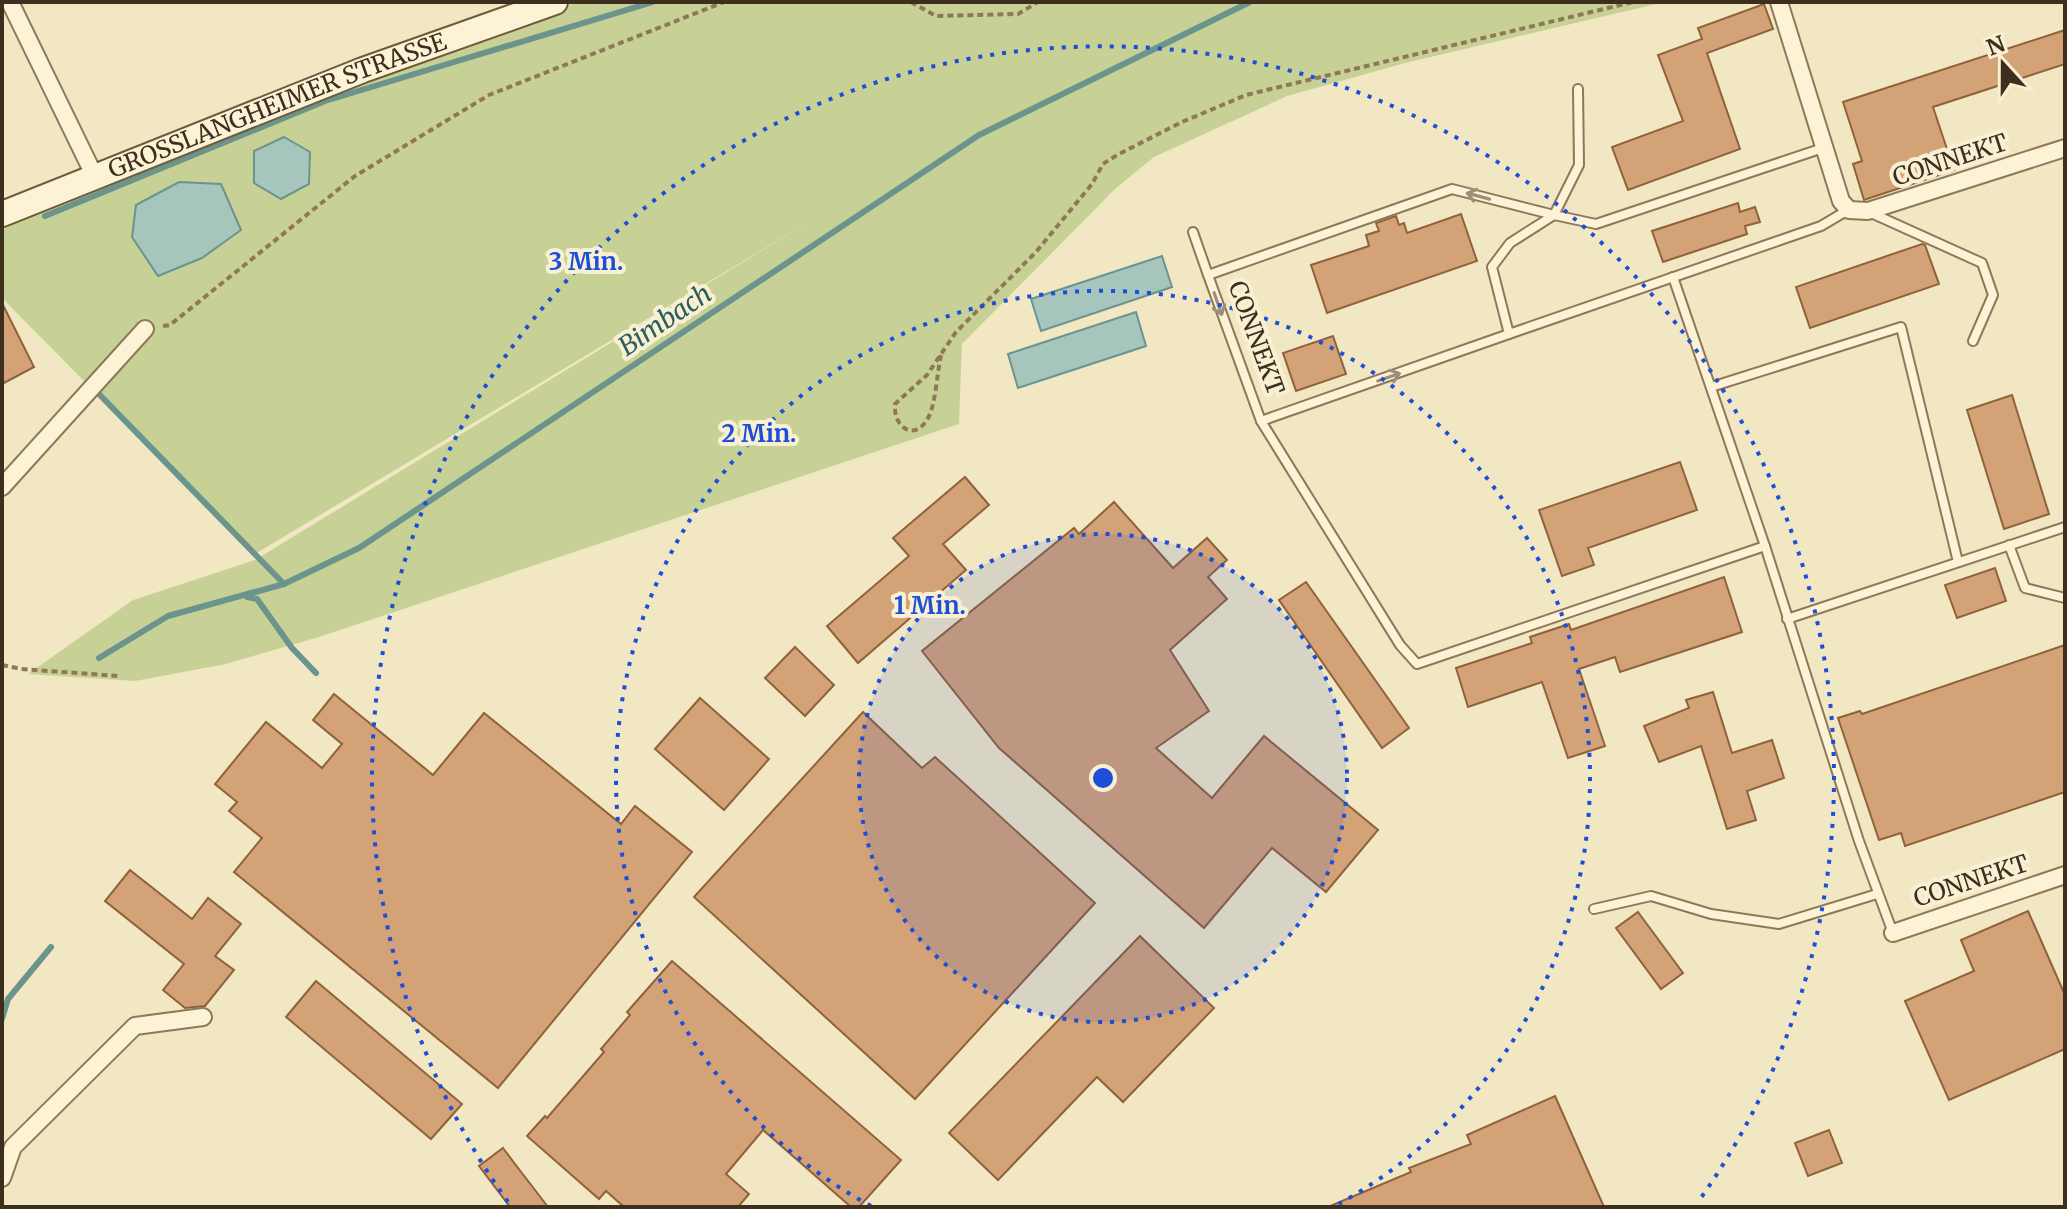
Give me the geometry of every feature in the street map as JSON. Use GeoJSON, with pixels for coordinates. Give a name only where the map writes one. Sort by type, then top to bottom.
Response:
{"type":"FeatureCollection","features":[{"type":"Feature","properties":{"kind":"main road","name":"GROSSLANGHEIMER STRASSE"},"geometry":{"type":"LineString","coordinates":[[2,214],[363,70],[555,2]]}},
{"type":"Feature","properties":{"kind":"street"},"geometry":{"type":"LineString","coordinates":[[10,2],[95,177]]}},
{"type":"Feature","properties":{"kind":"street"},"geometry":{"type":"LineString","coordinates":[[1779,2],[1823,148],[1841,201],[1849,210]]}},
{"type":"Feature","properties":{"kind":"street","name":"CONNEKT"},"geometry":{"type":"LineString","coordinates":[[1849,210],[1868,211],[2065,148]]}},
{"type":"Feature","properties":{"kind":"street"},"geometry":{"type":"LineString","coordinates":[[2,487],[145,329]]}},
{"type":"Feature","properties":{"kind":"street","name":"CONNEKT"},"geometry":{"type":"LineString","coordinates":[[1893,933],[2065,875]]}},
{"type":"Feature","properties":{"kind":"street"},"geometry":{"type":"LineString","coordinates":[[2,1178],[13,1147],[135,1026],[203,1017]]}},
{"type":"Feature","properties":{"kind":"lane"},"geometry":{"type":"LineString","coordinates":[[1509,334],[1492,267],[1510,243],[1554,215],[1579,165],[1578,89]]}},
{"type":"Feature","properties":{"kind":"lane","name":"CONNEKT"},"geometry":{"type":"LineString","coordinates":[[1823,148],[1596,224],[1452,189],[1208,275],[1261,421],[1821,226],[1849,210]]}},
{"type":"Feature","properties":{"kind":"lane"},"geometry":{"type":"LineString","coordinates":[[1868,211],[1982,263],[1993,295],[1973,341]]}},
{"type":"Feature","properties":{"kind":"lane"},"geometry":{"type":"LineString","coordinates":[[1193,232],[1208,275]]}},
{"type":"Feature","properties":{"kind":"lane"},"geometry":{"type":"LineString","coordinates":[[1673,277],[1765,546],[1877,894],[1893,933]]}},
{"type":"Feature","properties":{"kind":"lane"},"geometry":{"type":"LineString","coordinates":[[1711,387],[1901,327],[1958,562]]}},
{"type":"Feature","properties":{"kind":"lane"},"geometry":{"type":"LineString","coordinates":[[1261,421],[1400,645],[1417,664],[1765,546]]}},
{"type":"Feature","properties":{"kind":"lane"},"geometry":{"type":"LineString","coordinates":[[1787,619],[2065,527]]}},
{"type":"Feature","properties":{"kind":"lane"},"geometry":{"type":"LineString","coordinates":[[2009,545],[2025,588],[2065,598]]}},
{"type":"Feature","properties":{"kind":"lane"},"geometry":{"type":"LineString","coordinates":[[1594,909],[1651,896],[1711,914],[1779,924],[1877,894]]}},
{"type":"Feature","properties":{"kind":"path"},"geometry":{"type":"LineString","coordinates":[[145,329],[170,325],[355,176],[489,95],[724,2]]}},
{"type":"Feature","properties":{"kind":"path"},"geometry":{"type":"LineString","coordinates":[[911,2],[936,16],[1018,14],[1038,2]]}},
{"type":"Feature","properties":{"kind":"path"},"geometry":{"type":"LineString","coordinates":[[941,355],[930,415],[923,425],[906,430],[898,423],[895,404],[927,375],[956,332],[1036,252],[1092,184],[1103,164],[1117,155],[1182,122],[1246,95],[1633,2]]}},
{"type":"Feature","properties":{"kind":"path"},"geometry":{"type":"LineString","coordinates":[[2,665],[119,676]]}},
{"type":"Feature","properties":{"kind":"green space"},"geometry":{"type":"Polygon","coordinates":[[[578,2],[1665,2],[1405,63],[1287,96],[1154,157],[1116,188],[962,344],[959,424],[319,637],[226,664],[135,681],[28,674],[133,600],[255,560],[812,220],[255,554],[2,298],[2,224],[364,76],[578,2]]]}},
{"type":"Feature","properties":{"kind":"water"},"geometry":{"type":"Polygon","coordinates":[[[284,137],[310,152],[309,184],[281,199],[254,183],[254,151],[284,137]]]}},
{"type":"Feature","properties":{"kind":"water"},"geometry":{"type":"Polygon","coordinates":[[[179,182],[221,184],[241,230],[202,258],[158,276],[132,237],[136,205],[179,182]]]}},
{"type":"Feature","properties":{"kind":"water"},"geometry":{"type":"Polygon","coordinates":[[[1162,256],[1172,287],[1041,331],[1031,299],[1162,256]]]}},
{"type":"Feature","properties":{"kind":"water"},"geometry":{"type":"Polygon","coordinates":[[[1136,312],[1146,346],[1018,388],[1008,354],[1136,312]]]}},
{"type":"Feature","properties":{"kind":"building"},"geometry":{"type":"Polygon","coordinates":[[[1764,4],[1773,29],[1707,53],[1740,149],[1628,190],[1612,147],[1683,121],[1658,55],[1702,39],[1698,28],[1764,4]]]}},
{"type":"Feature","properties":{"kind":"building"},"geometry":{"type":"Polygon","coordinates":[[[2065,30],[2065,64],[1933,107],[1954,170],[1864,200],[1853,164],[1862,161],[1843,102],[2065,30]]]}},
{"type":"Feature","properties":{"kind":"building"},"geometry":{"type":"Polygon","coordinates":[[[1738,203],[1740,212],[1755,207],[1760,222],[1745,226],[1747,234],[1663,262],[1652,231],[1738,203]]]}},
{"type":"Feature","properties":{"kind":"building"},"geometry":{"type":"Polygon","coordinates":[[[1461,214],[1477,261],[1327,313],[1311,265],[1369,246],[1366,235],[1379,231],[1376,223],[1396,216],[1399,225],[1404,223],[1407,233],[1461,214]]]}},
{"type":"Feature","properties":{"kind":"building"},"geometry":{"type":"Polygon","coordinates":[[[1922,244],[1939,284],[1810,328],[1796,287],[1922,244]]]}},
{"type":"Feature","properties":{"kind":"building"},"geometry":{"type":"Polygon","coordinates":[[[2,303],[34,367],[2,384],[2,303]]]}},
{"type":"Feature","properties":{"kind":"building"},"geometry":{"type":"Polygon","coordinates":[[[1333,336],[1346,374],[1296,391],[1283,353],[1333,336]]]}},
{"type":"Feature","properties":{"kind":"building"},"geometry":{"type":"Polygon","coordinates":[[[2012,395],[2049,514],[2004,529],[1967,410],[2012,395]]]}},
{"type":"Feature","properties":{"kind":"building"},"geometry":{"type":"Polygon","coordinates":[[[1680,462],[1697,510],[1588,548],[1594,565],[1562,576],[1539,510],[1680,462]]]}},
{"type":"Feature","properties":{"kind":"building"},"geometry":{"type":"Polygon","coordinates":[[[965,477],[989,505],[943,544],[966,570],[858,663],[827,626],[909,556],[893,538],[965,477]]]}},
{"type":"Feature","properties":{"kind":"building"},"geometry":{"type":"Polygon","coordinates":[[[1114,502],[1173,568],[1207,538],[1227,560],[1208,577],[1227,599],[1170,650],[1209,711],[1156,748],[1212,798],[1264,736],[1378,830],[1326,892],[1272,848],[1204,928],[999,748],[922,651],[1074,528],[1079,534],[1114,502]]]}},
{"type":"Feature","properties":{"kind":"building"},"geometry":{"type":"Polygon","coordinates":[[[1995,568],[2006,601],[1957,618],[1945,585],[1995,568]]]}},
{"type":"Feature","properties":{"kind":"building"},"geometry":{"type":"Polygon","coordinates":[[[1724,577],[1742,632],[1620,672],[1615,657],[1579,669],[1605,746],[1568,758],[1542,682],[1468,707],[1456,668],[1532,643],[1530,637],[1569,624],[1571,630],[1724,577]]]}},
{"type":"Feature","properties":{"kind":"building"},"geometry":{"type":"Polygon","coordinates":[[[1306,582],[1409,728],[1382,748],[1279,600],[1306,582]]]}},
{"type":"Feature","properties":{"kind":"building"},"geometry":{"type":"Polygon","coordinates":[[[2065,645],[2065,792],[1905,846],[1901,833],[1879,840],[1838,718],[1860,711],[1862,714],[2065,645]]]}},
{"type":"Feature","properties":{"kind":"building"},"geometry":{"type":"Polygon","coordinates":[[[795,647],[834,685],[805,716],[765,678],[795,647]]]}},
{"type":"Feature","properties":{"kind":"building"},"geometry":{"type":"Polygon","coordinates":[[[1713,692],[1732,753],[1772,740],[1784,778],[1747,791],[1756,820],[1727,829],[1701,746],[1659,762],[1644,726],[1689,708],[1686,700],[1713,692]]]}},
{"type":"Feature","properties":{"kind":"building"},"geometry":{"type":"Polygon","coordinates":[[[334,694],[433,775],[484,713],[621,824],[635,806],[692,852],[498,1088],[234,872],[262,838],[229,811],[237,802],[215,784],[266,722],[322,768],[342,744],[313,720],[334,694]]]}},
{"type":"Feature","properties":{"kind":"building"},"geometry":{"type":"Polygon","coordinates":[[[700,698],[769,759],[724,810],[655,749],[700,698]]]}},
{"type":"Feature","properties":{"kind":"building"},"geometry":{"type":"Polygon","coordinates":[[[863,712],[922,768],[935,757],[1095,903],[915,1099],[694,897],[863,712]]]}},
{"type":"Feature","properties":{"kind":"building"},"geometry":{"type":"Polygon","coordinates":[[[130,870],[192,919],[208,898],[241,924],[215,956],[234,970],[205,1006],[185,1008],[163,990],[184,964],[105,901],[130,870]]]}},
{"type":"Feature","properties":{"kind":"building"},"geometry":{"type":"Polygon","coordinates":[[[2028,911],[2065,995],[2065,1049],[1949,1100],[1905,1001],[1974,971],[1961,940],[2028,911]]]}},
{"type":"Feature","properties":{"kind":"building"},"geometry":{"type":"Polygon","coordinates":[[[1638,912],[1683,973],[1661,989],[1616,928],[1638,912]]]}},
{"type":"Feature","properties":{"kind":"building"},"geometry":{"type":"Polygon","coordinates":[[[1140,936],[1214,1008],[1123,1102],[1097,1077],[998,1180],[949,1133],[1140,936]]]}},
{"type":"Feature","properties":{"kind":"building"},"geometry":{"type":"Polygon","coordinates":[[[672,961],[901,1160],[859,1207],[851,1207],[763,1130],[726,1174],[749,1194],[738,1207],[624,1207],[606,1191],[599,1199],[527,1136],[545,1116],[547,1118],[604,1052],[601,1049],[630,1015],[627,1012],[672,961]]]}},
{"type":"Feature","properties":{"kind":"building"},"geometry":{"type":"Polygon","coordinates":[[[316,981],[462,1104],[431,1139],[286,1017],[316,981]]]}},
{"type":"Feature","properties":{"kind":"building"},"geometry":{"type":"Polygon","coordinates":[[[1555,1096],[1604,1207],[1328,1207],[1411,1172],[1409,1168],[1471,1144],[1467,1135],[1555,1096]]]}},
{"type":"Feature","properties":{"kind":"building"},"geometry":{"type":"Polygon","coordinates":[[[1829,1130],[1842,1163],[1808,1176],[1795,1143],[1829,1130]]]}},
{"type":"Feature","properties":{"kind":"building"},"geometry":{"type":"Polygon","coordinates":[[[503,1148],[548,1207],[510,1207],[479,1166],[503,1148]]]}},
{"type":"Feature","properties":{"kind":"waterway"},"geometry":{"type":"LineString","coordinates":[[45,216],[325,101],[653,2]]}},
{"type":"Feature","properties":{"kind":"waterway","name":"Bimbach"},"geometry":{"type":"LineString","coordinates":[[99,658],[168,616],[284,584],[359,548],[979,135],[1250,2]]}},
{"type":"Feature","properties":{"kind":"waterway"},"geometry":{"type":"LineString","coordinates":[[96,391],[284,584]]}},
{"type":"Feature","properties":{"kind":"waterway"},"geometry":{"type":"LineString","coordinates":[[247,597],[257,599],[292,648],[316,673]]}},
{"type":"Feature","properties":{"kind":"waterway","name":"Bimbach"},"geometry":{"type":"LineString","coordinates":[[2,1019],[8,999],[51,947]]}}]}
